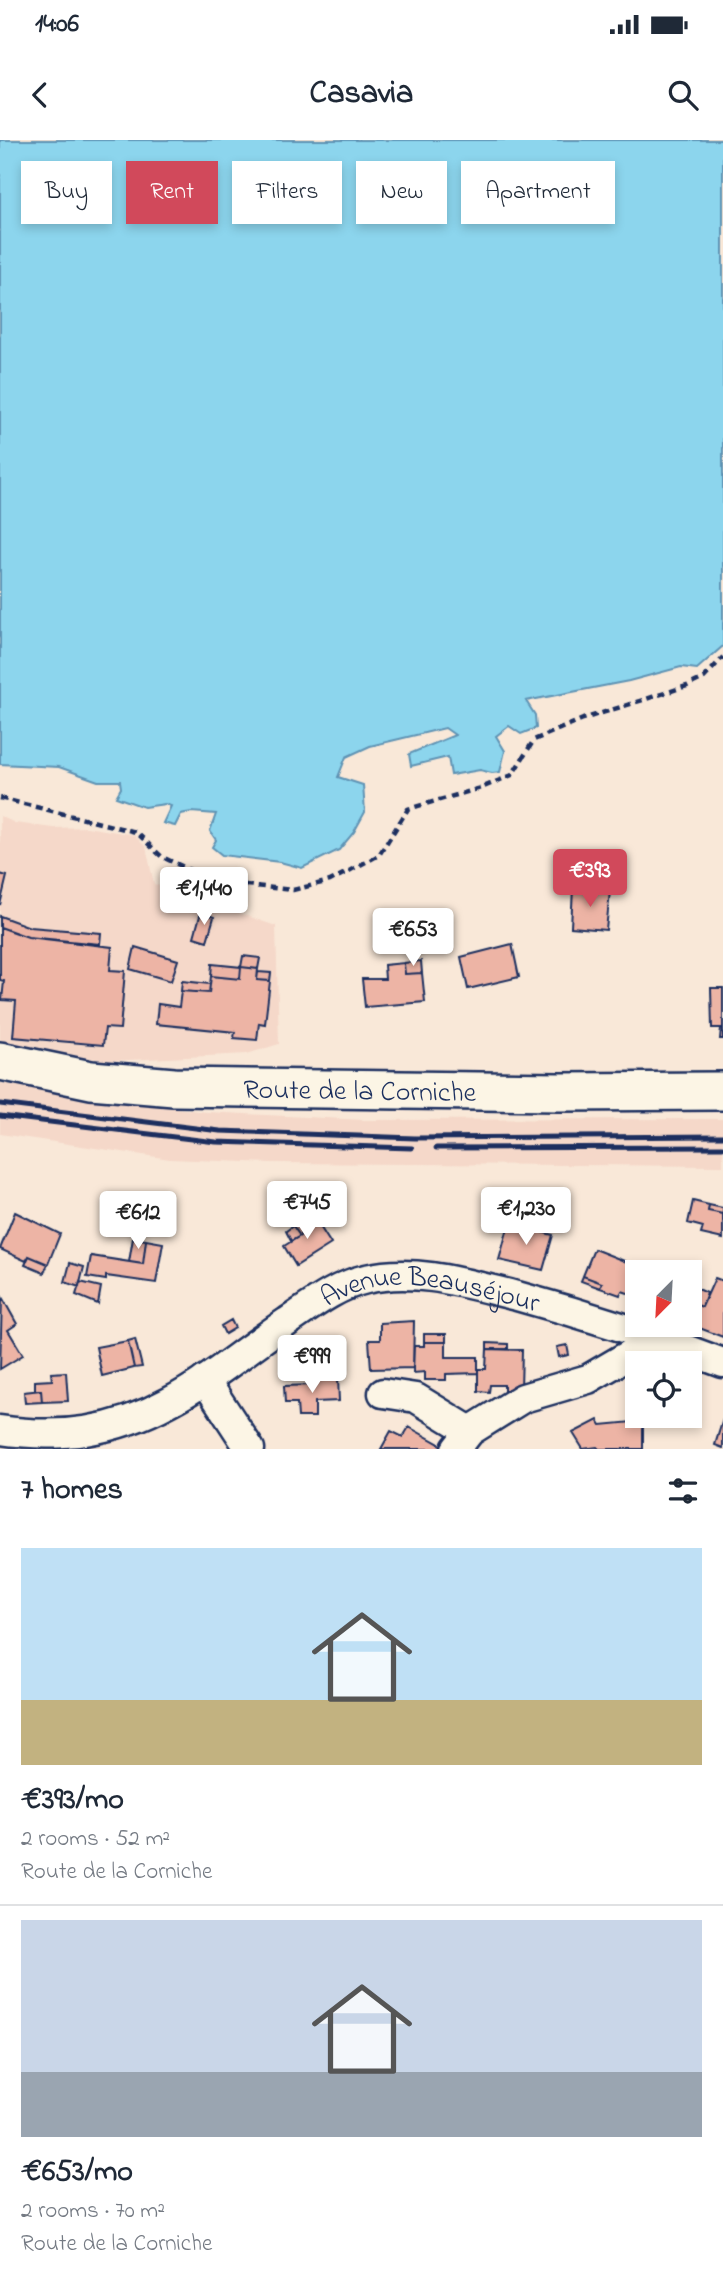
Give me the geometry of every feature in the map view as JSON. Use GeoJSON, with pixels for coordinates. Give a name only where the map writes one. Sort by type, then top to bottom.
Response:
{"type":"FeatureCollection","features":[{"type":"Feature","properties":{"kind":"main road","name":"Route de la Corniche"},"geometry":{"type":"LineString","coordinates":[[0,1061],[91,1080],[174,1087],[723,1091]]}},
{"type":"Feature","properties":{"kind":"street","name":"Avenue Beauséjour"},"geometry":{"type":"LineString","coordinates":[[0,1430],[63,1435],[93,1430],[141,1415],[205,1380],[338,1289],[388,1275],[453,1280],[545,1304],[658,1338],[723,1363]]}},
{"type":"Feature","properties":{"kind":"street"},"geometry":{"type":"LineString","coordinates":[[383,1393],[416,1398],[463,1440],[523,1398],[588,1379],[658,1338]]}},
{"type":"Feature","properties":{"kind":"street"},"geometry":{"type":"LineString","coordinates":[[205,1380],[250,1449]]}},
{"type":"Feature","properties":{"kind":"path"},"geometry":{"type":"LineString","coordinates":[[0,798],[136,832],[162,857],[190,870],[246,885],[293,890],[330,881],[379,855],[408,809],[481,788],[512,775],[534,740],[583,719],[687,686],[704,678],[723,657]]}},
{"type":"Feature","properties":{"kind":"shaded area"},"geometry":{"type":"Polygon","coordinates":[[[0,816],[15,823],[53,828],[87,827],[134,835],[146,847],[154,884],[276,926],[279,1044],[247,1054],[108,1061],[0,1044],[0,816]]]}},
{"type":"Feature","properties":{"kind":"shaded area"},"geometry":{"type":"Polygon","coordinates":[[[0,1083],[207,1112],[365,1120],[723,1119],[723,1166],[272,1163],[170,1159],[0,1134],[0,1083]]]}},
{"type":"Feature","properties":{"kind":"water"},"geometry":{"type":"Polygon","coordinates":[[[0,140],[723,140],[723,646],[697,669],[681,667],[629,681],[526,701],[535,715],[536,728],[521,734],[509,726],[496,736],[505,751],[500,772],[480,770],[451,775],[448,757],[411,766],[409,754],[455,735],[445,728],[370,746],[346,757],[338,777],[363,785],[365,812],[354,832],[339,850],[302,868],[280,862],[222,855],[212,847],[216,840],[210,831],[216,814],[181,814],[175,826],[163,823],[171,806],[165,804],[144,807],[116,797],[121,788],[120,781],[98,781],[59,767],[0,764],[0,140]]]}},
{"type":"Feature","properties":{"kind":"building"},"geometry":{"type":"Polygon","coordinates":[[[0,874],[7,876],[0,905],[0,874]]]}},
{"type":"Feature","properties":{"kind":"building"},"geometry":{"type":"Polygon","coordinates":[[[573,888],[610,891],[606,930],[571,927],[573,888]]]}},
{"type":"Feature","properties":{"kind":"building"},"geometry":{"type":"Polygon","coordinates":[[[201,912],[214,917],[207,941],[194,937],[201,912]]]}},
{"type":"Feature","properties":{"kind":"building"},"geometry":{"type":"Polygon","coordinates":[[[0,916],[30,927],[101,933],[100,944],[28,937],[0,927],[0,916]]]}},
{"type":"Feature","properties":{"kind":"building"},"geometry":{"type":"Polygon","coordinates":[[[0,927],[28,937],[112,947],[110,970],[125,971],[120,1029],[105,1028],[103,1045],[13,1037],[16,1001],[2,1000],[4,981],[0,980],[0,927]]]}},
{"type":"Feature","properties":{"kind":"building"},"geometry":{"type":"Polygon","coordinates":[[[512,944],[519,977],[468,989],[461,957],[512,944]]]}},
{"type":"Feature","properties":{"kind":"building"},"geometry":{"type":"Polygon","coordinates":[[[135,947],[178,960],[171,981],[130,969],[135,947]]]}},
{"type":"Feature","properties":{"kind":"building"},"geometry":{"type":"Polygon","coordinates":[[[243,956],[260,958],[258,969],[241,967],[243,956]]]}},
{"type":"Feature","properties":{"kind":"building"},"geometry":{"type":"Polygon","coordinates":[[[421,961],[422,973],[405,974],[404,963],[421,961]]]}},
{"type":"Feature","properties":{"kind":"building"},"geometry":{"type":"Polygon","coordinates":[[[404,963],[405,974],[422,973],[425,1002],[365,1007],[362,979],[385,979],[384,965],[404,963]]]}},
{"type":"Feature","properties":{"kind":"building"},"geometry":{"type":"Polygon","coordinates":[[[212,964],[241,967],[240,979],[211,976],[212,964]]]}},
{"type":"Feature","properties":{"kind":"building"},"geometry":{"type":"Polygon","coordinates":[[[241,967],[258,969],[257,980],[270,981],[265,1024],[259,1023],[257,1040],[234,1038],[235,1032],[156,1024],[158,1004],[179,1007],[181,991],[209,993],[211,976],[240,979],[241,967]]]}},
{"type":"Feature","properties":{"kind":"building"},"geometry":{"type":"Polygon","coordinates":[[[258,972],[271,973],[270,981],[257,980],[258,972]]]}},
{"type":"Feature","properties":{"kind":"building"},"geometry":{"type":"Polygon","coordinates":[[[182,981],[210,984],[209,993],[181,991],[182,981]]]}},
{"type":"Feature","properties":{"kind":"building"},"geometry":{"type":"Polygon","coordinates":[[[711,988],[723,988],[723,1039],[720,1039],[721,1028],[712,1028],[711,988]]]}},
{"type":"Feature","properties":{"kind":"building"},"geometry":{"type":"Polygon","coordinates":[[[693,1201],[709,1205],[708,1211],[723,1214],[723,1239],[701,1234],[703,1227],[688,1223],[693,1201]]]}},
{"type":"Feature","properties":{"kind":"building"},"geometry":{"type":"Polygon","coordinates":[[[709,1205],[723,1208],[723,1214],[708,1211],[709,1205]]]}},
{"type":"Feature","properties":{"kind":"building"},"geometry":{"type":"Polygon","coordinates":[[[15,1212],[60,1234],[48,1264],[29,1256],[26,1261],[0,1249],[15,1212]]]}},
{"type":"Feature","properties":{"kind":"building"},"geometry":{"type":"Polygon","coordinates":[[[312,1214],[331,1244],[296,1266],[284,1246],[300,1236],[293,1226],[312,1214]]]}},
{"type":"Feature","properties":{"kind":"building"},"geometry":{"type":"Polygon","coordinates":[[[509,1224],[553,1235],[543,1270],[499,1260],[509,1224]]]}},
{"type":"Feature","properties":{"kind":"building"},"geometry":{"type":"Polygon","coordinates":[[[293,1226],[300,1236],[291,1241],[286,1231],[293,1226]]]}},
{"type":"Feature","properties":{"kind":"building"},"geometry":{"type":"Polygon","coordinates":[[[133,1238],[146,1240],[143,1264],[129,1262],[133,1238]]]}},
{"type":"Feature","properties":{"kind":"building"},"geometry":{"type":"Polygon","coordinates":[[[146,1240],[163,1243],[156,1283],[106,1276],[106,1280],[87,1277],[91,1256],[143,1264],[146,1240]]]}},
{"type":"Feature","properties":{"kind":"building"},"geometry":{"type":"Polygon","coordinates":[[[594,1249],[625,1261],[625,1292],[622,1291],[620,1295],[600,1288],[602,1283],[583,1276],[594,1249]]]}},
{"type":"Feature","properties":{"kind":"building"},"geometry":{"type":"Polygon","coordinates":[[[29,1256],[48,1264],[44,1273],[25,1265],[29,1256]]]}},
{"type":"Feature","properties":{"kind":"building"},"geometry":{"type":"Polygon","coordinates":[[[70,1263],[84,1267],[79,1287],[65,1282],[70,1263]]]}},
{"type":"Feature","properties":{"kind":"building"},"geometry":{"type":"Polygon","coordinates":[[[583,1276],[602,1283],[600,1288],[581,1281],[583,1276]]]}},
{"type":"Feature","properties":{"kind":"building"},"geometry":{"type":"Polygon","coordinates":[[[715,1278],[723,1281],[723,1337],[702,1329],[702,1307],[715,1278]]]}},
{"type":"Feature","properties":{"kind":"building"},"geometry":{"type":"Polygon","coordinates":[[[80,1282],[101,1287],[98,1304],[76,1295],[80,1282]]]}},
{"type":"Feature","properties":{"kind":"building"},"geometry":{"type":"Polygon","coordinates":[[[702,1291],[707,1293],[702,1307],[702,1291]]]}},
{"type":"Feature","properties":{"kind":"building"},"geometry":{"type":"Polygon","coordinates":[[[2,1297],[17,1324],[8,1330],[23,1355],[0,1369],[2,1297]]]}},
{"type":"Feature","properties":{"kind":"building"},"geometry":{"type":"Polygon","coordinates":[[[231,1320],[235,1328],[225,1334],[221,1326],[231,1320]]]}},
{"type":"Feature","properties":{"kind":"building"},"geometry":{"type":"Polygon","coordinates":[[[414,1321],[413,1368],[371,1369],[369,1340],[380,1340],[380,1323],[414,1321]]]}},
{"type":"Feature","properties":{"kind":"building"},"geometry":{"type":"Polygon","coordinates":[[[424,1334],[446,1334],[446,1342],[424,1342],[424,1334]]]}},
{"type":"Feature","properties":{"kind":"building"},"geometry":{"type":"Polygon","coordinates":[[[135,1339],[142,1367],[134,1368],[128,1341],[135,1339]]]}},
{"type":"Feature","properties":{"kind":"building"},"geometry":{"type":"Polygon","coordinates":[[[128,1341],[134,1368],[102,1376],[96,1347],[128,1341]]]}},
{"type":"Feature","properties":{"kind":"building"},"geometry":{"type":"Polygon","coordinates":[[[424,1342],[446,1342],[446,1357],[478,1357],[478,1373],[446,1374],[446,1380],[425,1380],[425,1372],[413,1373],[414,1346],[424,1346],[424,1342]]]}},
{"type":"Feature","properties":{"kind":"building"},"geometry":{"type":"Polygon","coordinates":[[[487,1343],[508,1344],[508,1349],[487,1349],[487,1343]]]}},
{"type":"Feature","properties":{"kind":"building"},"geometry":{"type":"Polygon","coordinates":[[[567,1345],[569,1355],[559,1357],[557,1347],[567,1345]]]}},
{"type":"Feature","properties":{"kind":"building"},"geometry":{"type":"Polygon","coordinates":[[[487,1349],[522,1350],[521,1390],[504,1390],[504,1385],[490,1385],[489,1392],[478,1391],[478,1369],[486,1369],[487,1349]]]}},
{"type":"Feature","properties":{"kind":"building"},"geometry":{"type":"Polygon","coordinates":[[[311,1371],[337,1371],[338,1378],[312,1379],[311,1371]]]}},
{"type":"Feature","properties":{"kind":"building"},"geometry":{"type":"Polygon","coordinates":[[[66,1372],[68,1401],[42,1402],[41,1390],[35,1390],[35,1381],[52,1380],[51,1373],[66,1372]]]}},
{"type":"Feature","properties":{"kind":"building"},"geometry":{"type":"Polygon","coordinates":[[[338,1378],[339,1401],[315,1402],[315,1417],[298,1417],[297,1403],[285,1403],[284,1386],[312,1385],[312,1379],[338,1378]]]}},
{"type":"Feature","properties":{"kind":"building"},"geometry":{"type":"Polygon","coordinates":[[[41,1390],[42,1402],[25,1403],[24,1392],[41,1390]]]}},
{"type":"Feature","properties":{"kind":"building"},"geometry":{"type":"Polygon","coordinates":[[[723,1419],[723,1448],[715,1445],[723,1419]]]}},
{"type":"Feature","properties":{"kind":"building"},"geometry":{"type":"Polygon","coordinates":[[[598,1420],[601,1425],[625,1423],[625,1428],[643,1428],[643,1449],[583,1449],[573,1433],[598,1420]]]}},
{"type":"Feature","properties":{"kind":"building"},"geometry":{"type":"Polygon","coordinates":[[[409,1427],[441,1445],[439,1449],[381,1449],[391,1431],[403,1437],[409,1427]]]}},
{"type":"Feature","properties":{"kind":"railway"},"geometry":{"type":"LineString","coordinates":[[0,1104],[220,1131],[415,1138],[723,1136]]}},
{"type":"Feature","properties":{"kind":"railway"},"geometry":{"type":"LineString","coordinates":[[0,1116],[216,1142],[412,1148]]}},
{"type":"Feature","properties":{"kind":"railway"},"geometry":{"type":"LineString","coordinates":[[436,1148],[723,1147]]}}]}
